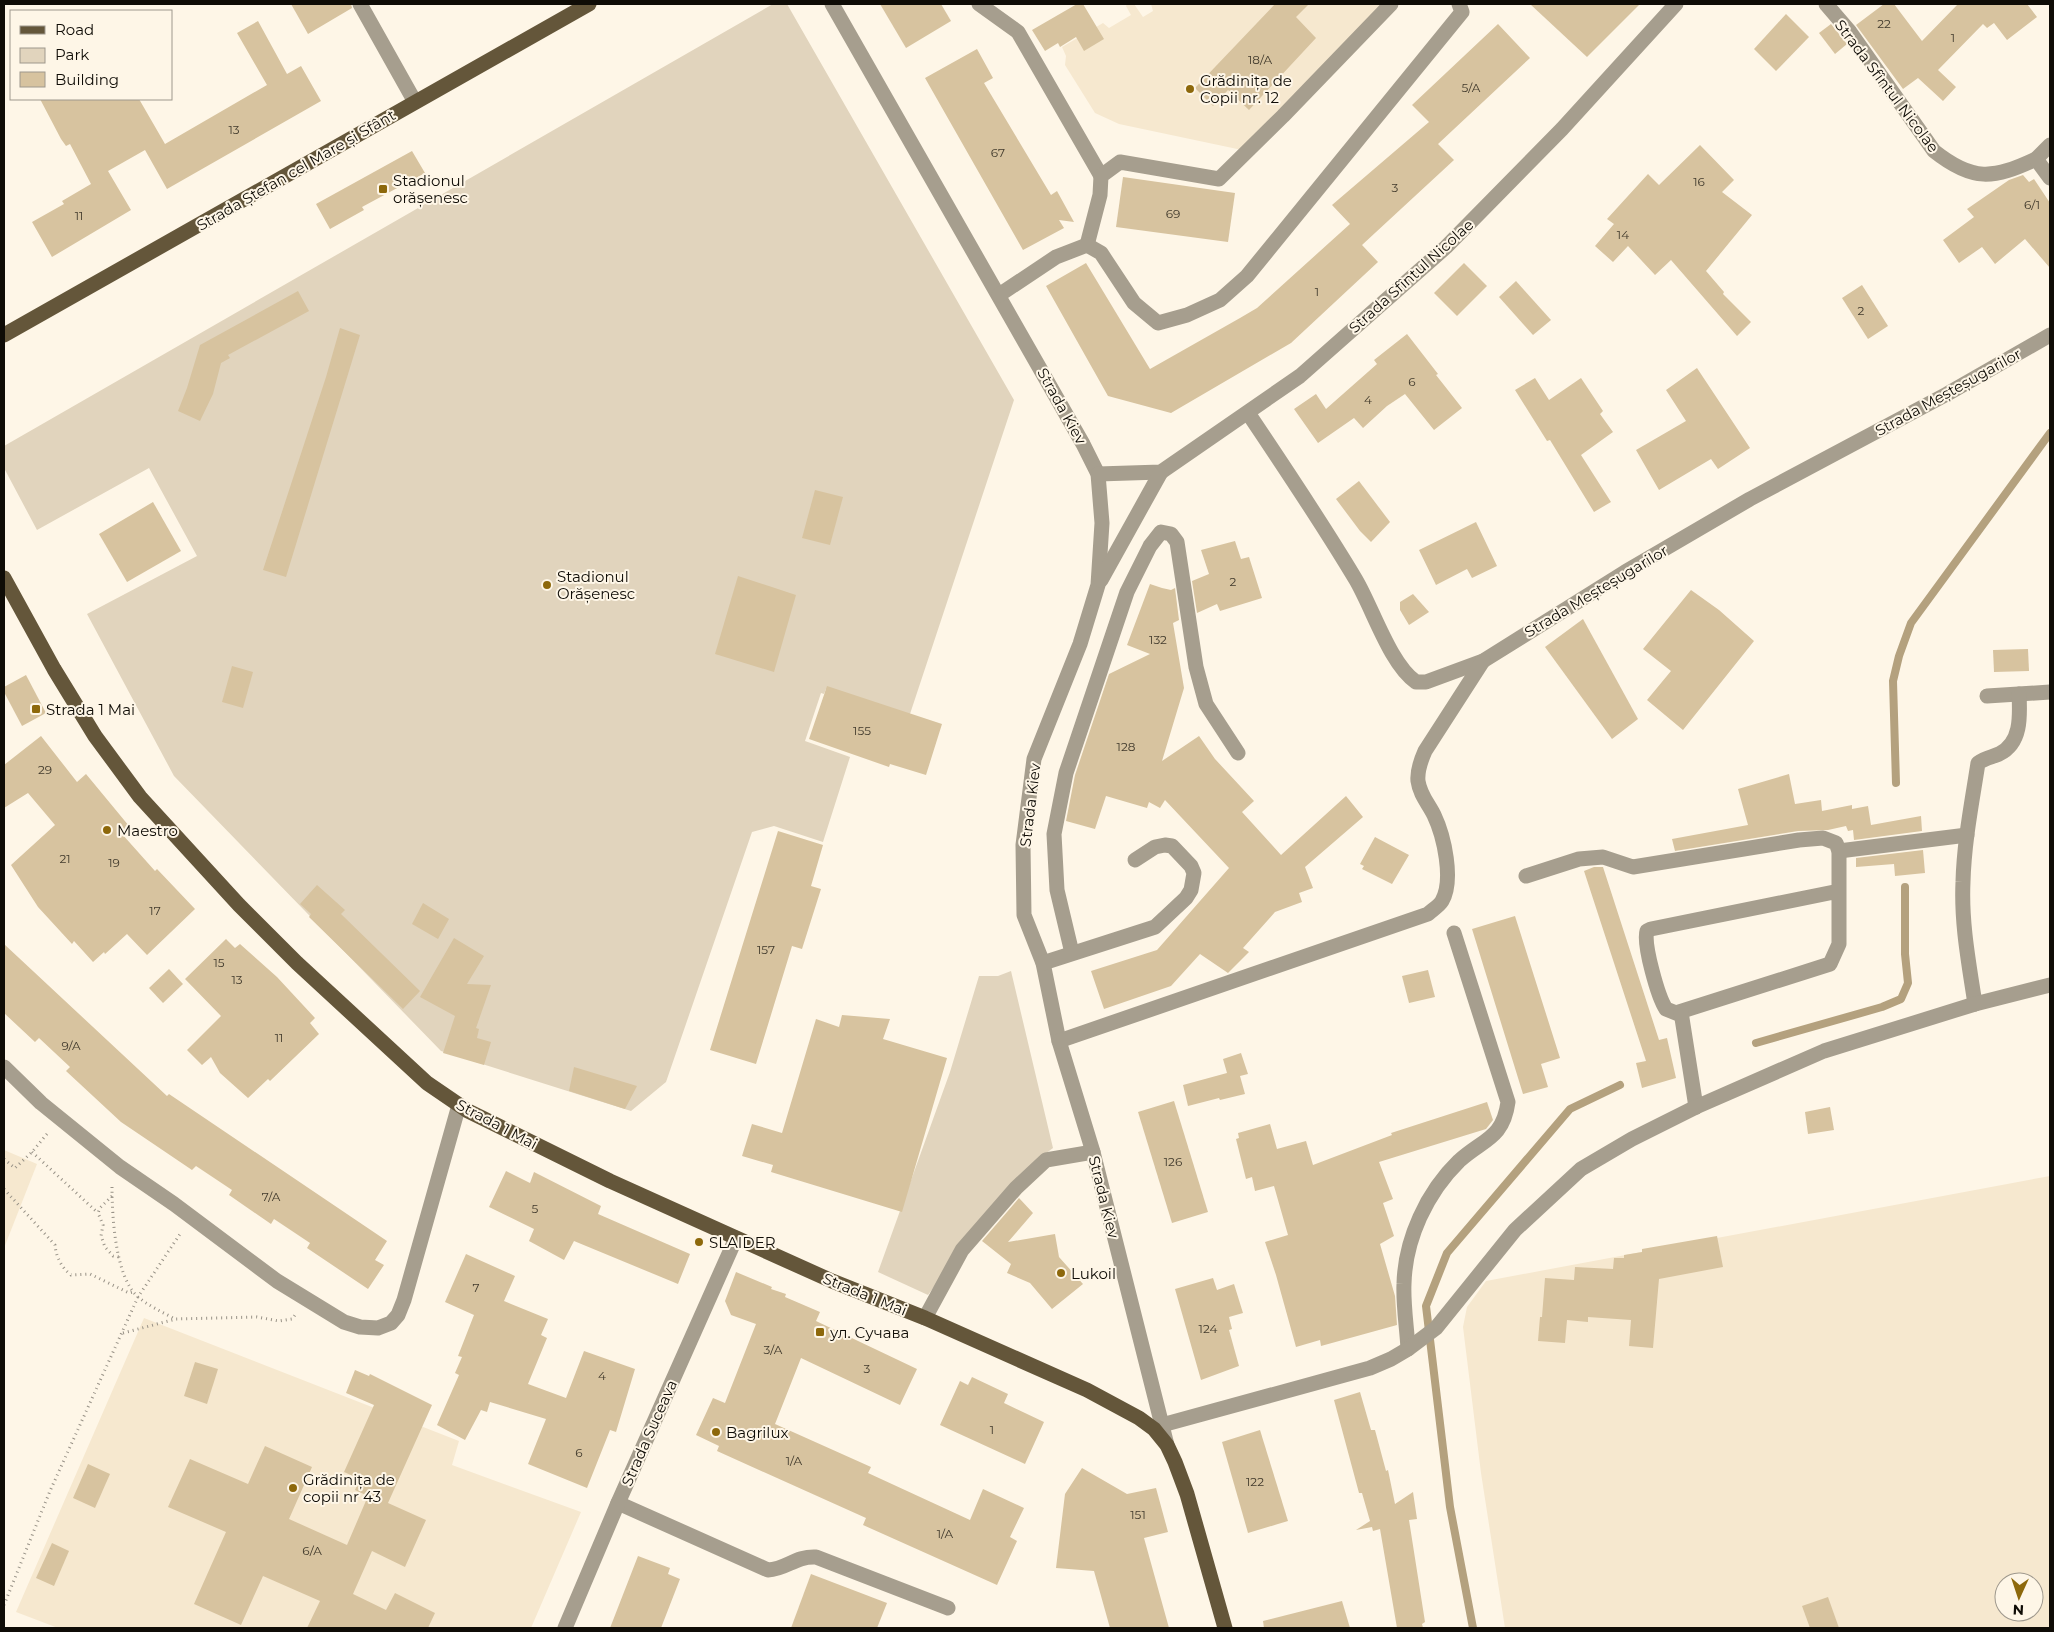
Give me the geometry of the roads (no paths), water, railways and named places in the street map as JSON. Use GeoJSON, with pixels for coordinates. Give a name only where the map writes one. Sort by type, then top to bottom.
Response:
{"type":"FeatureCollection","features":[{"type":"Feature","properties":{"kind":"main road","name":"Strada Ștefan cel Mare și Sfânt"},"geometry":{"type":"LineString","coordinates":[[4,335],[589,4]]}},
{"type":"Feature","properties":{"kind":"main road","name":"Strada 1 Mai"},"geometry":{"type":"LineString","coordinates":[[4,578],[54,669],[94,736],[140,798],[239,904],[297,962],[427,1083],[459,1105],[512,1134],[832,1281],[925,1318],[1106,1400],[1139,1418],[1154,1429],[1167,1445]]}},
{"type":"Feature","properties":{"kind":"main road","name":"Strada Kiev"},"geometry":{"type":"LineString","coordinates":[[1167,1445],[1187,1494],[1224,1628]]}},
{"type":"Feature","properties":{"kind":"street"},"geometry":{"type":"LineString","coordinates":[[360,4],[415,102]]}},
{"type":"Feature","properties":{"kind":"street","name":"Strada Kiev"},"geometry":{"type":"LineString","coordinates":[[832,4],[1084,444],[1098,474],[1102,523],[1098,585],[1080,644],[1034,759],[1023,846],[1024,916],[1043,963],[1060,1042],[1093,1152],[1167,1445]]}},
{"type":"Feature","properties":{"kind":"street"},"geometry":{"type":"LineString","coordinates":[[979,4],[1018,32],[1101,176],[1100,195],[1087,245]]}},
{"type":"Feature","properties":{"kind":"street"},"geometry":{"type":"LineString","coordinates":[[1101,176],[1120,162],[1219,178],[1283,116],[1391,4]]}},
{"type":"Feature","properties":{"kind":"street"},"geometry":{"type":"LineString","coordinates":[[1087,245],[1100,253],[1134,303],[1158,322],[1187,315],[1220,300],[1247,276],[1462,12],[1459,4]]}},
{"type":"Feature","properties":{"kind":"street","name":"Strada Sfîntul Nicolae"},"geometry":{"type":"LineString","coordinates":[[1161,472],[1300,376],[1446,248],[1562,130],[1676,4]]}},
{"type":"Feature","properties":{"kind":"street","name":"Strada Sfîntul Nicolae"},"geometry":{"type":"LineString","coordinates":[[1826,4],[1850,32],[1934,152],[1952,165],[1970,173],[1996,174],[2036,159]]}},
{"type":"Feature","properties":{"kind":"street"},"geometry":{"type":"LineString","coordinates":[[2050,145],[2036,159],[2050,178]]}},
{"type":"Feature","properties":{"kind":"street"},"geometry":{"type":"LineString","coordinates":[[998,295],[1056,257],[1087,245]]}},
{"type":"Feature","properties":{"kind":"street","name":"Strada Meșteșugarilor"},"geometry":{"type":"LineString","coordinates":[[1248,413],[1296,483],[1358,583],[1398,662],[1416,682],[1426,682],[1482,661],[1625,572],[1750,499],[1946,394],[2050,335]]}},
{"type":"Feature","properties":{"kind":"street"},"geometry":{"type":"LineString","coordinates":[[1098,474],[1161,472]]}},
{"type":"Feature","properties":{"kind":"street"},"geometry":{"type":"LineString","coordinates":[[1098,585],[1161,472]]}},
{"type":"Feature","properties":{"kind":"street"},"geometry":{"type":"LineString","coordinates":[[1072,953],[1057,890],[1054,834],[1066,773],[1127,592],[1150,546],[1160,532],[1171,534],[1177,542],[1196,667],[1206,704],[1238,753]]}},
{"type":"Feature","properties":{"kind":"street"},"geometry":{"type":"LineString","coordinates":[[1060,1042],[1428,914],[1441,902],[1448,886],[1447,864],[1434,814],[1422,797],[1418,780],[1420,764],[1425,751],[1482,661]]}},
{"type":"Feature","properties":{"kind":"street"},"geometry":{"type":"LineString","coordinates":[[1987,696],[2050,692]]}},
{"type":"Feature","properties":{"kind":"street"},"geometry":{"type":"LineString","coordinates":[[1975,1004],[1963,916],[1962,881],[1967,835],[1978,763],[2007,749],[2015,738],[2020,725],[2019,694]]}},
{"type":"Feature","properties":{"kind":"street"},"geometry":{"type":"LineString","coordinates":[[1839,851],[1967,835]]}},
{"type":"Feature","properties":{"kind":"street"},"geometry":{"type":"LineString","coordinates":[[1526,876],[1579,859],[1602,857],[1633,867],[1823,838],[1836,843],[1839,851],[1839,944],[1830,964],[1681,1012],[1671,1012],[1666,1009],[1661,999],[1646,945],[1647,931],[1838,891]]}},
{"type":"Feature","properties":{"kind":"street"},"geometry":{"type":"LineString","coordinates":[[1043,963],[1155,927],[1186,898],[1191,890],[1194,873],[1191,866],[1172,846],[1155,847],[1135,860]]}},
{"type":"Feature","properties":{"kind":"street"},"geometry":{"type":"LineString","coordinates":[[1414,1346],[1404,1286],[1408,1256],[1416,1226],[1448,1174],[1460,1160],[1496,1133],[1502,1125],[1508,1102],[1454,933]]}},
{"type":"Feature","properties":{"kind":"street"},"geometry":{"type":"LineString","coordinates":[[1162,1425],[1370,1368],[1391,1360],[1414,1346],[1436,1328],[1515,1230],[1581,1169],[1632,1139],[1696,1107],[1824,1051],[1975,1004],[2050,985]]}},
{"type":"Feature","properties":{"kind":"street"},"geometry":{"type":"LineString","coordinates":[[1681,1012],[1696,1107]]}},
{"type":"Feature","properties":{"kind":"street"},"geometry":{"type":"LineString","coordinates":[[4,1067],[60,1118],[120,1168],[192,1217],[277,1281],[344,1322],[360,1327],[378,1328],[390,1323],[398,1315],[404,1300],[459,1105]]}},
{"type":"Feature","properties":{"kind":"street"},"geometry":{"type":"LineString","coordinates":[[925,1318],[962,1250],[1016,1188],[1046,1160],[1093,1152]]}},
{"type":"Feature","properties":{"kind":"street","name":"Strada Suceava"},"geometry":{"type":"LineString","coordinates":[[564,1628],[736,1238]]}},
{"type":"Feature","properties":{"kind":"street"},"geometry":{"type":"LineString","coordinates":[[618,1503],[768,1570],[778,1569],[793,1560],[805,1556],[816,1557],[948,1608]]}},
{"type":"Feature","properties":{"kind":"waterway"},"geometry":{"type":"LineString","coordinates":[[1896,783],[1893,681],[1899,656],[1911,623],[2050,433]]}},
{"type":"Feature","properties":{"kind":"waterway"},"geometry":{"type":"LineString","coordinates":[[1756,1043],[1882,1007],[1901,999],[1908,983],[1905,954],[1905,887]]}},
{"type":"Feature","properties":{"kind":"waterway"},"geometry":{"type":"LineString","coordinates":[[1473,1628],[1450,1507],[1426,1306],[1447,1253],[1570,1109],[1620,1085]]}},
{"type":"Feature","properties":{"kind":"place","name":"Grădinița de Copii nr. 12"},"geometry":{"type":"Point","coordinates":[1190,89]}},
{"type":"Feature","properties":{"kind":"place","name":"Stadionul orășenesc"},"geometry":{"type":"Point","coordinates":[383,189]}},
{"type":"Feature","properties":{"kind":"place","name":"Stadionul Orășenesc"},"geometry":{"type":"Point","coordinates":[547,585]}},
{"type":"Feature","properties":{"kind":"place","name":"Strada 1 Mai"},"geometry":{"type":"Point","coordinates":[36,709]}},
{"type":"Feature","properties":{"kind":"place","name":"Maestro"},"geometry":{"type":"Point","coordinates":[107,830]}},
{"type":"Feature","properties":{"kind":"place","name":"SLAIDER"},"geometry":{"type":"Point","coordinates":[699,1242]}},
{"type":"Feature","properties":{"kind":"place","name":"Lukoil"},"geometry":{"type":"Point","coordinates":[1061,1273]}},
{"type":"Feature","properties":{"kind":"place","name":"ул. Сучава"},"geometry":{"type":"Point","coordinates":[820,1332]}},
{"type":"Feature","properties":{"kind":"place","name":"Bagrilux"},"geometry":{"type":"Point","coordinates":[716,1432]}},
{"type":"Feature","properties":{"kind":"place","name":"Grădinița de copii nr 43"},"geometry":{"type":"Point","coordinates":[293,1488]}}]}
